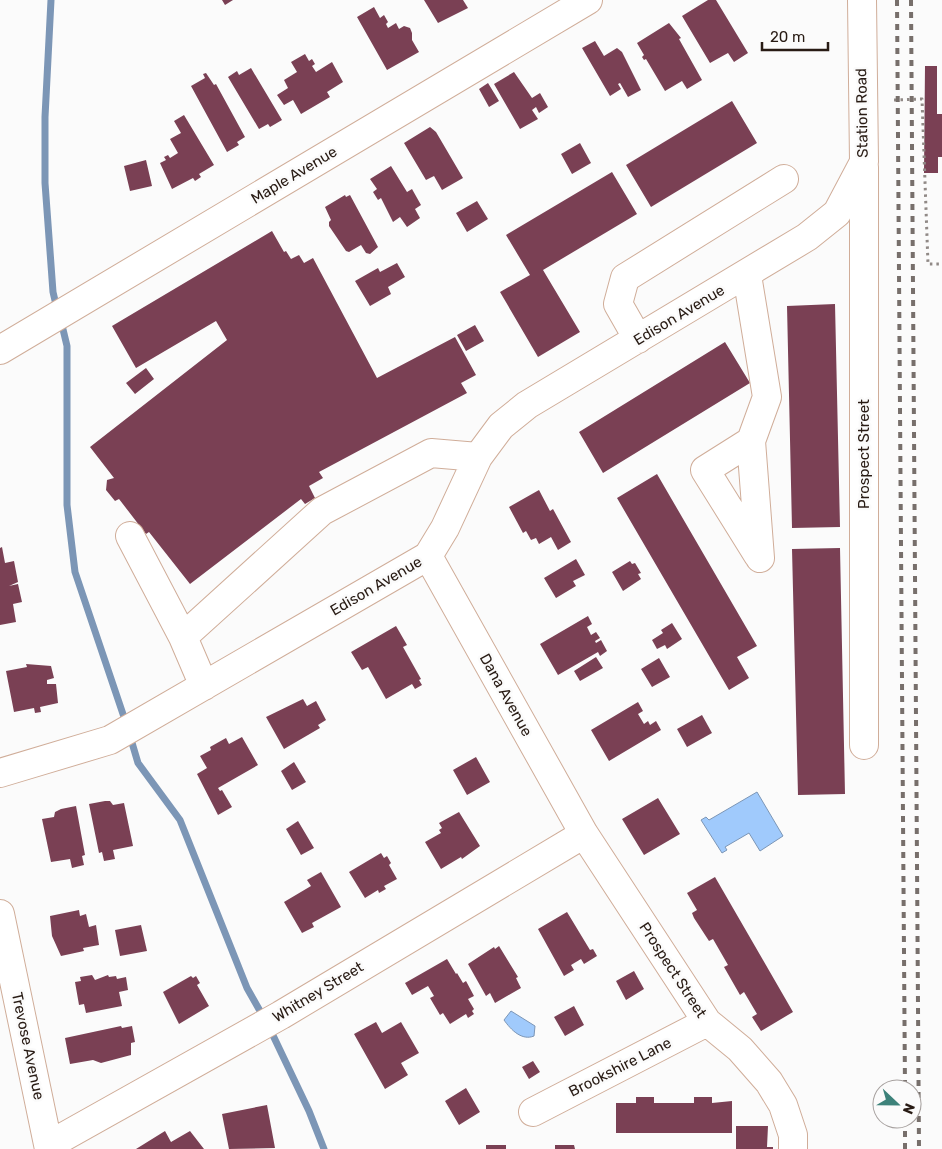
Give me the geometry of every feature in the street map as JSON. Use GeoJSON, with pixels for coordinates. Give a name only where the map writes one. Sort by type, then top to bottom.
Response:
{"type":"FeatureCollection","features":[{"type":"Feature","properties":{"kind":"street","name":"Maple Avenue"},"geometry":{"type":"LineString","coordinates":[[0,350],[588,0]]}},
{"type":"Feature","properties":{"kind":"street","name":"Station Road"},"geometry":{"type":"LineString","coordinates":[[753,271],[807,237],[838,213],[864,162],[862,0]]}},
{"type":"Feature","properties":{"kind":"street","name":"Prospect Street"},"geometry":{"type":"LineString","coordinates":[[864,162],[864,745]]}},
{"type":"Feature","properties":{"kind":"street"},"geometry":{"type":"LineString","coordinates":[[638,339],[618,304],[624,278],[784,179]]}},
{"type":"Feature","properties":{"kind":"street","name":"Edison Avenue"},"geometry":{"type":"LineString","coordinates":[[0,773],[110,740],[138,726],[428,556],[445,528],[478,457],[501,426],[527,405],[753,271]]}},
{"type":"Feature","properties":{"kind":"street"},"geometry":{"type":"LineString","coordinates":[[751,441],[767,397],[753,271]]}},
{"type":"Feature","properties":{"kind":"street"},"geometry":{"type":"LineString","coordinates":[[183,638],[322,511],[432,453],[478,457]]}},
{"type":"Feature","properties":{"kind":"street"},"geometry":{"type":"LineString","coordinates":[[130,536],[183,638],[204,686]]}},
{"type":"Feature","properties":{"kind":"street","name":"Dana Avenue"},"geometry":{"type":"LineString","coordinates":[[428,556],[584,834]]}},
{"type":"Feature","properties":{"kind":"street","name":"Prospect Street"},"geometry":{"type":"LineString","coordinates":[[584,834],[707,1022],[740,1049],[768,1082],[783,1105],[793,1135],[793,1149]]}},
{"type":"Feature","properties":{"kind":"street","name":"Whitney Street"},"geometry":{"type":"LineString","coordinates":[[49,1147],[281,1015],[584,834]]}},
{"type":"Feature","properties":{"kind":"street","name":"Trevose Avenue"},"geometry":{"type":"LineString","coordinates":[[0,914],[49,1147]]}},
{"type":"Feature","properties":{"kind":"street","name":"Brookshire Lane"},"geometry":{"type":"LineString","coordinates":[[533,1112],[707,1022]]}},
{"type":"Feature","properties":{"kind":"path"},"geometry":{"type":"LineString","coordinates":[[894,100],[922,99],[928,264],[942,264]]}},
{"type":"Feature","properties":{"kind":"water"},"geometry":{"type":"Polygon","coordinates":[[[757,792],[783,836],[760,851],[749,833],[725,847],[727,850],[722,853],[701,820],[706,817],[709,820],[757,792]]]}},
{"type":"Feature","properties":{"kind":"water"},"geometry":{"type":"Polygon","coordinates":[[[511,1011],[535,1026],[534,1036],[521,1036],[510,1027],[504,1020],[511,1011]]]}},
{"type":"Feature","properties":{"kind":"building"},"geometry":{"type":"Polygon","coordinates":[[[222,0],[233,0],[225,5],[222,0]]]}},
{"type":"Feature","properties":{"kind":"building"},"geometry":{"type":"Polygon","coordinates":[[[424,0],[463,0],[468,8],[438,23],[424,0]]]}},
{"type":"Feature","properties":{"kind":"building"},"geometry":{"type":"Polygon","coordinates":[[[708,0],[716,0],[748,53],[734,62],[728,53],[710,63],[682,16],[708,0]]]}},
{"type":"Feature","properties":{"kind":"building"},"geometry":{"type":"Polygon","coordinates":[[[374,7],[380,18],[384,15],[388,22],[386,24],[388,28],[396,23],[399,29],[404,26],[410,28],[412,40],[419,52],[387,70],[357,17],[374,7]]]}},
{"type":"Feature","properties":{"kind":"building"},"geometry":{"type":"Polygon","coordinates":[[[669,23],[681,38],[679,39],[702,80],[687,89],[682,81],[665,91],[646,59],[644,60],[642,57],[644,55],[637,43],[669,23]]]}},
{"type":"Feature","properties":{"kind":"building"},"geometry":{"type":"Polygon","coordinates":[[[595,41],[604,56],[617,48],[622,52],[641,90],[628,97],[620,83],[618,84],[621,89],[610,96],[582,48],[595,41]]]}},
{"type":"Feature","properties":{"kind":"building"},"geometry":{"type":"Polygon","coordinates":[[[305,54],[309,61],[312,59],[315,64],[312,66],[316,72],[332,62],[343,82],[327,92],[330,97],[301,114],[293,100],[284,105],[277,95],[288,88],[284,80],[297,72],[291,62],[305,54]]]}},
{"type":"Feature","properties":{"kind":"building"},"geometry":{"type":"Polygon","coordinates":[[[925,66],[937,66],[937,114],[942,114],[942,157],[938,157],[938,173],[924,173],[925,66]]]}},
{"type":"Feature","properties":{"kind":"building"},"geometry":{"type":"Polygon","coordinates":[[[251,68],[282,120],[270,127],[268,124],[259,129],[228,77],[237,71],[239,75],[251,68]]]}},
{"type":"Feature","properties":{"kind":"building"},"geometry":{"type":"Polygon","coordinates":[[[514,72],[532,98],[540,93],[548,107],[539,113],[536,107],[532,110],[538,119],[520,129],[494,84],[514,72]]]}},
{"type":"Feature","properties":{"kind":"building"},"geometry":{"type":"Polygon","coordinates":[[[206,73],[214,85],[216,84],[245,137],[237,142],[239,145],[227,152],[191,86],[205,78],[203,74],[206,73]]]}},
{"type":"Feature","properties":{"kind":"building"},"geometry":{"type":"Polygon","coordinates":[[[488,83],[499,101],[489,107],[479,89],[488,83]]]}},
{"type":"Feature","properties":{"kind":"building"},"geometry":{"type":"Polygon","coordinates":[[[732,101],[757,143],[651,207],[626,165],[732,101]]]}},
{"type":"Feature","properties":{"kind":"building"},"geometry":{"type":"Polygon","coordinates":[[[184,115],[214,165],[199,174],[201,177],[195,181],[193,178],[172,189],[160,163],[166,160],[164,157],[168,155],[170,158],[178,153],[170,139],[181,133],[174,121],[184,115]]]}},
{"type":"Feature","properties":{"kind":"building"},"geometry":{"type":"Polygon","coordinates":[[[430,127],[436,132],[463,178],[442,190],[434,176],[426,180],[404,143],[430,127]]]}},
{"type":"Feature","properties":{"kind":"building"},"geometry":{"type":"Polygon","coordinates":[[[580,143],[591,163],[572,174],[561,154],[580,143]]]}},
{"type":"Feature","properties":{"kind":"building"},"geometry":{"type":"Polygon","coordinates":[[[146,160],[152,186],[130,191],[124,166],[146,160]]]}},
{"type":"Feature","properties":{"kind":"building"},"geometry":{"type":"Polygon","coordinates":[[[391,166],[407,192],[412,189],[421,205],[415,209],[420,218],[407,227],[400,217],[393,222],[381,198],[378,200],[373,192],[377,189],[370,179],[391,166]]]}},
{"type":"Feature","properties":{"kind":"building"},"geometry":{"type":"Polygon","coordinates":[[[612,172],[637,214],[543,270],[580,332],[538,357],[500,292],[530,275],[506,235],[612,172]]]}},
{"type":"Feature","properties":{"kind":"building"},"geometry":{"type":"Polygon","coordinates":[[[345,195],[346,197],[350,195],[378,247],[370,254],[366,253],[361,245],[349,252],[346,251],[329,226],[331,220],[325,207],[345,195]]]}},
{"type":"Feature","properties":{"kind":"building"},"geometry":{"type":"Polygon","coordinates":[[[477,201],[488,219],[467,232],[456,213],[477,201]]]}},
{"type":"Feature","properties":{"kind":"building"},"geometry":{"type":"Polygon","coordinates":[[[272,231],[284,252],[286,251],[291,259],[299,255],[304,263],[313,258],[377,378],[455,337],[476,375],[461,383],[467,393],[319,472],[323,478],[309,486],[315,498],[305,504],[301,499],[190,584],[149,532],[146,534],[119,499],[115,501],[106,490],[107,480],[114,478],[90,447],[227,340],[216,321],[136,368],[112,326],[272,231]]]}},
{"type":"Feature","properties":{"kind":"building"},"geometry":{"type":"Polygon","coordinates":[[[397,263],[405,277],[388,287],[391,294],[370,306],[355,281],[378,268],[380,272],[397,263]]]}},
{"type":"Feature","properties":{"kind":"building"},"geometry":{"type":"Polygon","coordinates":[[[835,304],[840,527],[792,528],[787,306],[835,304]]]}},
{"type":"Feature","properties":{"kind":"building"},"geometry":{"type":"Polygon","coordinates":[[[475,325],[484,341],[466,351],[457,335],[475,325]]]}},
{"type":"Feature","properties":{"kind":"building"},"geometry":{"type":"Polygon","coordinates":[[[725,342],[750,383],[603,473],[579,432],[725,342]]]}},
{"type":"Feature","properties":{"kind":"building"},"geometry":{"type":"Polygon","coordinates":[[[146,368],[154,379],[135,394],[126,383],[146,368]]]}},
{"type":"Feature","properties":{"kind":"building"},"geometry":{"type":"Polygon","coordinates":[[[657,474],[757,646],[737,657],[749,678],[729,690],[617,498],[657,474]]]}},
{"type":"Feature","properties":{"kind":"building"},"geometry":{"type":"Polygon","coordinates":[[[539,490],[550,511],[553,509],[571,542],[558,550],[551,537],[539,544],[536,538],[531,540],[526,531],[523,533],[509,507],[539,490]]]}},
{"type":"Feature","properties":{"kind":"building"},"geometry":{"type":"Polygon","coordinates":[[[2,547],[5,563],[14,561],[18,582],[9,586],[18,584],[22,602],[13,604],[16,622],[0,625],[0,548],[2,547]]]}},
{"type":"Feature","properties":{"kind":"building"},"geometry":{"type":"Polygon","coordinates":[[[840,548],[845,794],[798,795],[792,549],[840,548]]]}},
{"type":"Feature","properties":{"kind":"building"},"geometry":{"type":"Polygon","coordinates":[[[576,559],[585,575],[573,581],[576,586],[556,598],[544,578],[576,559]]]}},
{"type":"Feature","properties":{"kind":"building"},"geometry":{"type":"Polygon","coordinates":[[[630,561],[632,564],[635,563],[641,573],[638,574],[641,579],[623,591],[612,572],[630,561]]]}},
{"type":"Feature","properties":{"kind":"building"},"geometry":{"type":"Polygon","coordinates":[[[588,616],[592,624],[587,627],[591,635],[596,632],[600,638],[595,641],[596,643],[601,640],[607,651],[600,656],[598,652],[558,675],[540,644],[588,616]]]}},
{"type":"Feature","properties":{"kind":"building"},"geometry":{"type":"Polygon","coordinates":[[[672,623],[682,639],[667,649],[665,645],[657,649],[652,640],[663,633],[661,630],[672,623]]]}},
{"type":"Feature","properties":{"kind":"building"},"geometry":{"type":"Polygon","coordinates":[[[396,626],[407,645],[403,647],[421,679],[419,680],[422,685],[415,689],[412,684],[386,699],[368,667],[362,670],[351,652],[396,626]]]}},
{"type":"Feature","properties":{"kind":"building"},"geometry":{"type":"Polygon","coordinates":[[[596,657],[603,668],[580,681],[574,671],[596,657]]]}},
{"type":"Feature","properties":{"kind":"building"},"geometry":{"type":"Polygon","coordinates":[[[659,658],[670,677],[652,687],[641,669],[659,658]]]}},
{"type":"Feature","properties":{"kind":"building"},"geometry":{"type":"Polygon","coordinates":[[[26,664],[51,666],[54,678],[47,680],[47,684],[56,684],[58,703],[40,707],[41,712],[35,713],[34,708],[14,712],[6,671],[27,667],[26,664]]]}},
{"type":"Feature","properties":{"kind":"building"},"geometry":{"type":"Polygon","coordinates":[[[303,699],[307,706],[316,701],[326,720],[318,725],[320,728],[284,749],[266,717],[303,699]]]}},
{"type":"Feature","properties":{"kind":"building"},"geometry":{"type":"Polygon","coordinates":[[[638,702],[643,711],[638,714],[644,724],[648,721],[650,725],[656,721],[661,730],[609,761],[591,730],[638,702]]]}},
{"type":"Feature","properties":{"kind":"building"},"geometry":{"type":"Polygon","coordinates":[[[702,715],[712,733],[687,747],[677,729],[702,715]]]}},
{"type":"Feature","properties":{"kind":"building"},"geometry":{"type":"Polygon","coordinates":[[[242,737],[258,765],[218,788],[220,791],[222,790],[232,807],[218,815],[197,774],[207,768],[200,756],[211,750],[210,747],[226,738],[229,744],[242,737]]]}},
{"type":"Feature","properties":{"kind":"building"},"geometry":{"type":"Polygon","coordinates":[[[476,757],[490,782],[467,795],[453,770],[476,757]]]}},
{"type":"Feature","properties":{"kind":"building"},"geometry":{"type":"Polygon","coordinates":[[[294,762],[306,782],[292,790],[281,771],[294,762]]]}},
{"type":"Feature","properties":{"kind":"building"},"geometry":{"type":"Polygon","coordinates":[[[658,798],[680,834],[644,855],[622,819],[658,798]]]}},
{"type":"Feature","properties":{"kind":"building"},"geometry":{"type":"Polygon","coordinates":[[[110,801],[113,805],[124,803],[133,846],[113,850],[115,859],[104,861],[102,852],[99,853],[89,804],[110,801]]]}},
{"type":"Feature","properties":{"kind":"building"},"geometry":{"type":"Polygon","coordinates":[[[76,806],[85,855],[82,856],[84,865],[72,868],[70,859],[51,862],[42,819],[54,817],[55,812],[61,809],[76,806]]]}},
{"type":"Feature","properties":{"kind":"building"},"geometry":{"type":"Polygon","coordinates":[[[459,812],[480,846],[462,859],[461,857],[441,869],[425,842],[441,833],[439,830],[442,828],[439,823],[459,812]]]}},
{"type":"Feature","properties":{"kind":"building"},"geometry":{"type":"Polygon","coordinates":[[[298,821],[314,848],[301,855],[286,829],[298,821]]]}},
{"type":"Feature","properties":{"kind":"building"},"geometry":{"type":"Polygon","coordinates":[[[381,853],[384,858],[387,856],[391,863],[389,865],[397,879],[384,886],[386,889],[379,893],[378,890],[365,898],[349,872],[381,853]]]}},
{"type":"Feature","properties":{"kind":"building"},"geometry":{"type":"Polygon","coordinates":[[[321,872],[341,907],[312,923],[314,927],[302,933],[284,902],[311,886],[307,880],[321,872]]]}},
{"type":"Feature","properties":{"kind":"building"},"geometry":{"type":"Polygon","coordinates":[[[715,877],[793,1012],[761,1031],[752,1017],[757,1014],[744,992],[740,995],[724,967],[728,965],[713,939],[709,941],[692,913],[697,910],[687,893],[715,877]]]}},
{"type":"Feature","properties":{"kind":"building"},"geometry":{"type":"Polygon","coordinates":[[[79,910],[80,916],[86,914],[89,927],[96,925],[99,945],[83,948],[84,951],[61,956],[52,936],[50,916],[79,910]]]}},
{"type":"Feature","properties":{"kind":"building"},"geometry":{"type":"Polygon","coordinates":[[[567,912],[590,950],[593,949],[597,956],[584,964],[581,959],[571,965],[574,970],[564,976],[538,929],[567,912]]]}},
{"type":"Feature","properties":{"kind":"building"},"geometry":{"type":"Polygon","coordinates":[[[141,925],[147,951],[120,956],[115,930],[141,925]]]}},
{"type":"Feature","properties":{"kind":"building"},"geometry":{"type":"Polygon","coordinates":[[[499,946],[518,977],[516,978],[521,988],[495,1003],[490,993],[486,996],[468,964],[494,947],[495,949],[499,946]]]}},
{"type":"Feature","properties":{"kind":"building"},"geometry":{"type":"Polygon","coordinates":[[[447,959],[463,983],[466,981],[474,996],[468,999],[474,1009],[472,1011],[474,1014],[468,1018],[466,1014],[450,1024],[443,1013],[440,1015],[430,998],[434,996],[428,986],[412,995],[405,983],[447,959]]]}},
{"type":"Feature","properties":{"kind":"building"},"geometry":{"type":"Polygon","coordinates":[[[634,971],[644,989],[626,1000],[616,981],[634,971]]]}},
{"type":"Feature","properties":{"kind":"building"},"geometry":{"type":"Polygon","coordinates":[[[92,975],[95,980],[108,975],[109,977],[116,976],[117,979],[126,977],[128,990],[119,992],[122,1006],[86,1013],[84,1004],[79,1005],[75,982],[81,981],[80,977],[92,975]]]}},
{"type":"Feature","properties":{"kind":"building"},"geometry":{"type":"Polygon","coordinates":[[[191,976],[193,978],[196,976],[200,983],[197,985],[209,1006],[179,1024],[163,992],[191,976]]]}},
{"type":"Feature","properties":{"kind":"building"},"geometry":{"type":"Polygon","coordinates":[[[574,1006],[584,1025],[565,1036],[554,1017],[574,1006]]]}},
{"type":"Feature","properties":{"kind":"building"},"geometry":{"type":"Polygon","coordinates":[[[376,1022],[382,1033],[401,1022],[419,1053],[401,1063],[408,1075],[385,1089],[354,1034],[376,1022]]]}},
{"type":"Feature","properties":{"kind":"building"},"geometry":{"type":"Polygon","coordinates":[[[121,1026],[122,1028],[132,1026],[135,1042],[131,1043],[131,1055],[101,1063],[93,1060],[70,1064],[65,1038],[121,1026]]]}},
{"type":"Feature","properties":{"kind":"building"},"geometry":{"type":"Polygon","coordinates":[[[533,1061],[540,1072],[529,1079],[522,1067],[533,1061]]]}},
{"type":"Feature","properties":{"kind":"building"},"geometry":{"type":"Polygon","coordinates":[[[466,1088],[480,1112],[459,1125],[445,1101],[466,1088]]]}},
{"type":"Feature","properties":{"kind":"building"},"geometry":{"type":"Polygon","coordinates":[[[636,1097],[654,1097],[654,1103],[694,1103],[694,1097],[712,1097],[712,1103],[732,1101],[732,1133],[616,1133],[616,1103],[636,1103],[636,1097]]]}},
{"type":"Feature","properties":{"kind":"building"},"geometry":{"type":"Polygon","coordinates":[[[267,1105],[275,1148],[229,1149],[222,1114],[267,1105]]]}},
{"type":"Feature","properties":{"kind":"building"},"geometry":{"type":"Polygon","coordinates":[[[736,1126],[768,1126],[767,1147],[773,1147],[773,1149],[736,1149],[736,1126]]]}},
{"type":"Feature","properties":{"kind":"building"},"geometry":{"type":"Polygon","coordinates":[[[165,1131],[171,1142],[190,1131],[204,1149],[136,1149],[165,1131]]]}},
{"type":"Feature","properties":{"kind":"building"},"geometry":{"type":"Polygon","coordinates":[[[486,1145],[506,1145],[506,1149],[486,1149],[486,1145]]]}},
{"type":"Feature","properties":{"kind":"building"},"geometry":{"type":"Polygon","coordinates":[[[555,1145],[574,1145],[575,1149],[555,1149],[555,1145]]]}},
{"type":"Feature","properties":{"kind":"waterway"},"geometry":{"type":"LineString","coordinates":[[51,0],[45,117],[45,183],[53,292],[57,309]]}},
{"type":"Feature","properties":{"kind":"waterway"},"geometry":{"type":"LineString","coordinates":[[61,321],[67,346],[67,505],[75,572],[126,723]]}},
{"type":"Feature","properties":{"kind":"waterway"},"geometry":{"type":"LineString","coordinates":[[130,736],[138,763],[180,820],[247,988],[264,1018]]}},
{"type":"Feature","properties":{"kind":"waterway"},"geometry":{"type":"LineString","coordinates":[[269,1027],[309,1111],[324,1149]]}},
{"type":"Feature","properties":{"kind":"railway"},"geometry":{"type":"LineString","coordinates":[[897,0],[905,1079]]}},
{"type":"Feature","properties":{"kind":"railway"},"geometry":{"type":"LineString","coordinates":[[911,0],[919,1149]]}},
{"type":"Feature","properties":{"kind":"railway"},"geometry":{"type":"LineString","coordinates":[[905,1129],[905,1149]]}}]}
